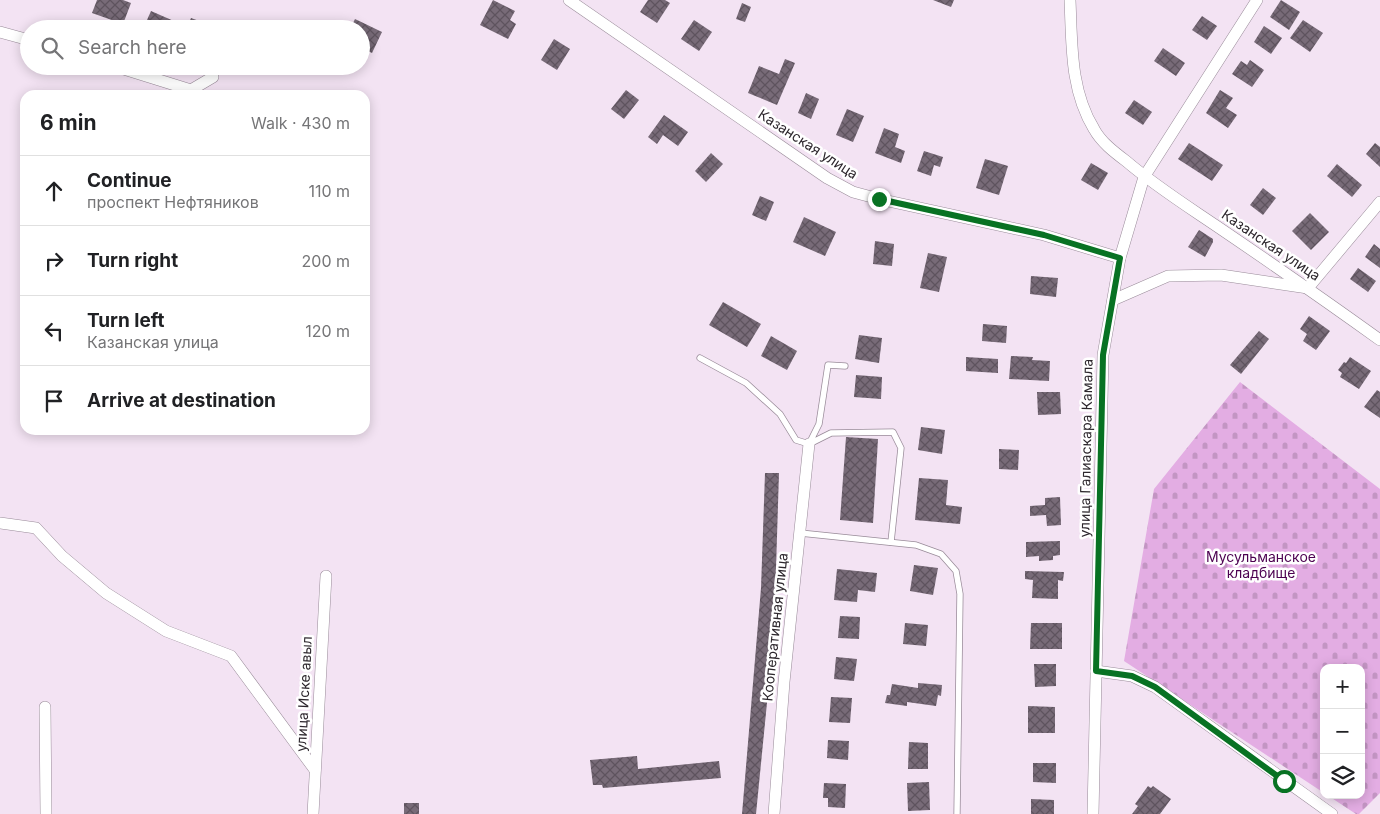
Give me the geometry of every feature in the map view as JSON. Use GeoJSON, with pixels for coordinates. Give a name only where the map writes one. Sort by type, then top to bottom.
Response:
{"type":"FeatureCollection","features":[{"type":"Feature","properties":{"kind":"street","name":"Казанская улица"},"geometry":{"type":"LineString","coordinates":[[569,0],[827,178],[853,192],[1044,235],[1120,258]]}},
{"type":"Feature","properties":{"kind":"street","name":"Казанская улица"},"geometry":{"type":"LineString","coordinates":[[1070,0],[1072,59],[1077,90],[1094,130],[1108,147],[1144,177],[1308,288],[1380,340]]}},
{"type":"Feature","properties":{"kind":"street","name":"улица Галиаскара Камала"},"geometry":{"type":"LineString","coordinates":[[1093,814],[1103,355],[1120,258],[1144,177],[1257,0]]}},
{"type":"Feature","properties":{"kind":"street"},"geometry":{"type":"LineString","coordinates":[[0,32],[20,38]]}},
{"type":"Feature","properties":{"kind":"street"},"geometry":{"type":"LineString","coordinates":[[143,75],[191,90],[213,76]]}},
{"type":"Feature","properties":{"kind":"street"},"geometry":{"type":"LineString","coordinates":[[1113,300],[1168,276],[1221,275],[1308,288],[1380,202]]}},
{"type":"Feature","properties":{"kind":"street","name":"Кооперативная улица"},"geometry":{"type":"LineString","coordinates":[[774,814],[784,682],[809,444]]}},
{"type":"Feature","properties":{"kind":"street"},"geometry":{"type":"LineString","coordinates":[[0,523],[36,528],[62,556],[106,593],[166,630],[231,656],[315,770]]}},
{"type":"Feature","properties":{"kind":"street","name":"улица Иске авыл"},"geometry":{"type":"LineString","coordinates":[[313,814],[326,576]]}},
{"type":"Feature","properties":{"kind":"street"},"geometry":{"type":"LineString","coordinates":[[1096,671],[1132,676],[1155,687],[1332,814]]}},
{"type":"Feature","properties":{"kind":"street"},"geometry":{"type":"LineString","coordinates":[[45,707],[46,814]]}},
{"type":"Feature","properties":{"kind":"lane"},"geometry":{"type":"LineString","coordinates":[[700,358],[746,383],[780,414],[796,440],[809,444],[831,433],[893,432],[901,448],[891,542]]}},
{"type":"Feature","properties":{"kind":"lane"},"geometry":{"type":"LineString","coordinates":[[809,444],[819,424],[828,365],[845,366]]}},
{"type":"Feature","properties":{"kind":"lane"},"geometry":{"type":"LineString","coordinates":[[800,533],[916,545],[942,554],[956,571],[960,594],[957,814]]}},
{"type":"Feature","properties":{"kind":"green space","name":"Мусульманское кладбище"},"geometry":{"type":"Polygon","coordinates":[[[1240,382],[1380,489],[1380,793],[1359,814],[1356,814],[1333,799],[1365,799],[1365,664],[1320,664],[1320,790],[1124,661],[1154,489],[1240,382]]]}},
{"type":"Feature","properties":{"kind":"building"},"geometry":{"type":"Polygon","coordinates":[[[97,0],[123,0],[131,3],[125,20],[112,20],[92,13],[97,0]]]}},
{"type":"Feature","properties":{"kind":"building"},"geometry":{"type":"Polygon","coordinates":[[[493,0],[515,11],[510,20],[516,24],[508,39],[480,25],[493,0]]]}},
{"type":"Feature","properties":{"kind":"building"},"geometry":{"type":"Polygon","coordinates":[[[648,0],[665,0],[670,3],[657,23],[640,12],[648,0]]]}},
{"type":"Feature","properties":{"kind":"building"},"geometry":{"type":"Polygon","coordinates":[[[933,0],[954,0],[951,7],[933,0]]]}},
{"type":"Feature","properties":{"kind":"building"},"geometry":{"type":"Polygon","coordinates":[[[1281,0],[1300,12],[1289,30],[1270,17],[1281,0]]]}},
{"type":"Feature","properties":{"kind":"building"},"geometry":{"type":"Polygon","coordinates":[[[742,3],[751,7],[745,22],[736,19],[742,3]]]}},
{"type":"Feature","properties":{"kind":"building"},"geometry":{"type":"Polygon","coordinates":[[[151,11],[171,20],[147,20],[151,11]]]}},
{"type":"Feature","properties":{"kind":"building"},"geometry":{"type":"Polygon","coordinates":[[[1202,16],[1217,26],[1207,40],[1192,30],[1202,16]]]}},
{"type":"Feature","properties":{"kind":"building"},"geometry":{"type":"Polygon","coordinates":[[[694,20],[712,32],[699,51],[681,39],[694,20]]]}},
{"type":"Feature","properties":{"kind":"building"},"geometry":{"type":"Polygon","coordinates":[[[1303,20],[1323,33],[1310,52],[1290,38],[1303,20]]]}},
{"type":"Feature","properties":{"kind":"building"},"geometry":{"type":"Polygon","coordinates":[[[370,26],[382,32],[372,53],[370,52],[370,26]]]}},
{"type":"Feature","properties":{"kind":"building"},"geometry":{"type":"Polygon","coordinates":[[[1264,26],[1282,38],[1271,54],[1254,42],[1264,26]]]}},
{"type":"Feature","properties":{"kind":"building"},"geometry":{"type":"Polygon","coordinates":[[[554,39],[570,49],[557,70],[541,60],[554,39]]]}},
{"type":"Feature","properties":{"kind":"building"},"geometry":{"type":"Polygon","coordinates":[[[1163,48],[1185,63],[1176,76],[1154,61],[1163,48]]]}},
{"type":"Feature","properties":{"kind":"building"},"geometry":{"type":"Polygon","coordinates":[[[785,59],[795,63],[777,105],[748,93],[759,66],[779,74],[785,59]]]}},
{"type":"Feature","properties":{"kind":"building"},"geometry":{"type":"Polygon","coordinates":[[[1250,60],[1264,70],[1252,87],[1232,74],[1241,61],[1247,65],[1250,60]]]}},
{"type":"Feature","properties":{"kind":"building"},"geometry":{"type":"Polygon","coordinates":[[[626,90],[639,100],[624,119],[611,109],[626,90]]]}},
{"type":"Feature","properties":{"kind":"building"},"geometry":{"type":"Polygon","coordinates":[[[1220,90],[1233,98],[1226,108],[1237,115],[1228,128],[1206,113],[1220,90]]]}},
{"type":"Feature","properties":{"kind":"building"},"geometry":{"type":"Polygon","coordinates":[[[806,93],[819,99],[811,119],[798,113],[806,93]]]}},
{"type":"Feature","properties":{"kind":"building"},"geometry":{"type":"Polygon","coordinates":[[[1134,100],[1152,112],[1143,125],[1125,113],[1134,100]]]}},
{"type":"Feature","properties":{"kind":"building"},"geometry":{"type":"Polygon","coordinates":[[[847,109],[864,116],[853,142],[836,135],[847,109]]]}},
{"type":"Feature","properties":{"kind":"building"},"geometry":{"type":"Polygon","coordinates":[[[664,115],[688,132],[678,146],[663,135],[657,144],[648,137],[664,115]]]}},
{"type":"Feature","properties":{"kind":"building"},"geometry":{"type":"Polygon","coordinates":[[[884,128],[899,134],[895,147],[905,151],[901,163],[875,153],[884,128]]]}},
{"type":"Feature","properties":{"kind":"building"},"geometry":{"type":"Polygon","coordinates":[[[1189,143],[1223,165],[1212,181],[1178,159],[1189,143]]]}},
{"type":"Feature","properties":{"kind":"building"},"geometry":{"type":"Polygon","coordinates":[[[1375,143],[1380,147],[1380,167],[1366,154],[1375,143]]]}},
{"type":"Feature","properties":{"kind":"building"},"geometry":{"type":"Polygon","coordinates":[[[924,151],[943,157],[940,167],[934,165],[931,176],[917,171],[924,151]]]}},
{"type":"Feature","properties":{"kind":"building"},"geometry":{"type":"Polygon","coordinates":[[[711,153],[723,164],[706,182],[695,171],[711,153]]]}},
{"type":"Feature","properties":{"kind":"building"},"geometry":{"type":"Polygon","coordinates":[[[985,159],[1008,166],[999,195],[976,188],[985,159]]]}},
{"type":"Feature","properties":{"kind":"building"},"geometry":{"type":"Polygon","coordinates":[[[1091,163],[1108,173],[1098,190],[1081,180],[1091,163]]]}},
{"type":"Feature","properties":{"kind":"building"},"geometry":{"type":"Polygon","coordinates":[[[1337,164],[1362,185],[1352,197],[1327,176],[1337,164]]]}},
{"type":"Feature","properties":{"kind":"building"},"geometry":{"type":"Polygon","coordinates":[[[1263,188],[1276,198],[1263,215],[1250,205],[1263,188]]]}},
{"type":"Feature","properties":{"kind":"building"},"geometry":{"type":"Polygon","coordinates":[[[760,196],[774,202],[766,221],[752,215],[760,196]]]}},
{"type":"Feature","properties":{"kind":"building"},"geometry":{"type":"Polygon","coordinates":[[[1310,213],[1329,232],[1311,250],[1292,231],[1310,213]]]}},
{"type":"Feature","properties":{"kind":"building"},"geometry":{"type":"Polygon","coordinates":[[[804,217],[836,232],[825,256],[793,242],[804,217]]]}},
{"type":"Feature","properties":{"kind":"building"},"geometry":{"type":"Polygon","coordinates":[[[1199,230],[1213,239],[1205,257],[1188,247],[1199,230]]]}},
{"type":"Feature","properties":{"kind":"building"},"geometry":{"type":"Polygon","coordinates":[[[875,241],[894,244],[892,266],[873,264],[875,241]]]}},
{"type":"Feature","properties":{"kind":"building"},"geometry":{"type":"Polygon","coordinates":[[[1374,244],[1380,249],[1380,268],[1365,257],[1374,244]]]}},
{"type":"Feature","properties":{"kind":"building"},"geometry":{"type":"Polygon","coordinates":[[[928,253],[947,257],[939,292],[920,288],[928,253]]]}},
{"type":"Feature","properties":{"kind":"building"},"geometry":{"type":"Polygon","coordinates":[[[1358,268],[1376,281],[1368,292],[1350,279],[1358,268]]]}},
{"type":"Feature","properties":{"kind":"building"},"geometry":{"type":"Polygon","coordinates":[[[1031,276],[1058,278],[1056,297],[1030,294],[1031,276]]]}},
{"type":"Feature","properties":{"kind":"building"},"geometry":{"type":"Polygon","coordinates":[[[723,302],[761,324],[747,347],[709,325],[723,302]]]}},
{"type":"Feature","properties":{"kind":"building"},"geometry":{"type":"Polygon","coordinates":[[[1309,316],[1330,331],[1316,350],[1303,341],[1307,334],[1300,329],[1309,316]]]}},
{"type":"Feature","properties":{"kind":"building"},"geometry":{"type":"Polygon","coordinates":[[[983,324],[1007,326],[1006,343],[982,341],[983,324]]]}},
{"type":"Feature","properties":{"kind":"building"},"geometry":{"type":"Polygon","coordinates":[[[1259,331],[1269,339],[1241,374],[1230,365],[1259,331]]]}},
{"type":"Feature","properties":{"kind":"building"},"geometry":{"type":"Polygon","coordinates":[[[859,335],[882,338],[879,363],[855,359],[859,335]]]}},
{"type":"Feature","properties":{"kind":"building"},"geometry":{"type":"Polygon","coordinates":[[[771,336],[797,351],[787,370],[761,356],[771,336]]]}},
{"type":"Feature","properties":{"kind":"building"},"geometry":{"type":"Polygon","coordinates":[[[1011,356],[1033,357],[1032,360],[1050,361],[1049,381],[1009,379],[1011,356]]]}},
{"type":"Feature","properties":{"kind":"building"},"geometry":{"type":"Polygon","coordinates":[[[966,357],[998,359],[998,373],[966,371],[966,357]]]}},
{"type":"Feature","properties":{"kind":"building"},"geometry":{"type":"Polygon","coordinates":[[[1350,357],[1371,371],[1359,389],[1340,377],[1342,373],[1338,370],[1350,357]]]}},
{"type":"Feature","properties":{"kind":"building"},"geometry":{"type":"Polygon","coordinates":[[[856,375],[882,377],[881,399],[854,397],[856,375]]]}},
{"type":"Feature","properties":{"kind":"building"},"geometry":{"type":"Polygon","coordinates":[[[1377,390],[1380,392],[1380,418],[1364,407],[1377,390]]]}},
{"type":"Feature","properties":{"kind":"building"},"geometry":{"type":"Polygon","coordinates":[[[1037,392],[1060,392],[1061,414],[1038,415],[1037,392]]]}},
{"type":"Feature","properties":{"kind":"building"},"geometry":{"type":"Polygon","coordinates":[[[921,427],[945,430],[942,454],[918,450],[921,427]]]}},
{"type":"Feature","properties":{"kind":"building"},"geometry":{"type":"Polygon","coordinates":[[[846,437],[878,439],[873,523],[840,520],[846,437]]]}},
{"type":"Feature","properties":{"kind":"building"},"geometry":{"type":"Polygon","coordinates":[[[999,449],[1019,450],[1018,470],[999,469],[999,449]]]}},
{"type":"Feature","properties":{"kind":"building"},"geometry":{"type":"Polygon","coordinates":[[[765,473],[779,473],[774,632],[756,814],[742,814],[761,588],[765,473]]]}},
{"type":"Feature","properties":{"kind":"building"},"geometry":{"type":"Polygon","coordinates":[[[919,478],[948,480],[946,505],[962,507],[960,524],[915,520],[919,478]]]}},
{"type":"Feature","properties":{"kind":"building"},"geometry":{"type":"Polygon","coordinates":[[[1060,497],[1061,525],[1047,526],[1046,515],[1030,516],[1030,506],[1045,505],[1045,498],[1060,497]]]}},
{"type":"Feature","properties":{"kind":"building"},"geometry":{"type":"Polygon","coordinates":[[[1060,541],[1060,555],[1053,556],[1053,560],[1039,561],[1039,556],[1026,557],[1026,542],[1060,541]]]}},
{"type":"Feature","properties":{"kind":"building"},"geometry":{"type":"Polygon","coordinates":[[[914,565],[938,568],[933,595],[910,591],[914,565]]]}},
{"type":"Feature","properties":{"kind":"building"},"geometry":{"type":"Polygon","coordinates":[[[837,569],[877,573],[875,592],[858,590],[857,602],[834,600],[837,569]]]}},
{"type":"Feature","properties":{"kind":"building"},"geometry":{"type":"Polygon","coordinates":[[[1025,571],[1064,572],[1063,581],[1058,580],[1058,599],[1032,598],[1033,580],[1025,579],[1025,571]]]}},
{"type":"Feature","properties":{"kind":"building"},"geometry":{"type":"Polygon","coordinates":[[[840,616],[860,617],[859,639],[838,638],[840,616]]]}},
{"type":"Feature","properties":{"kind":"building"},"geometry":{"type":"Polygon","coordinates":[[[905,623],[928,625],[926,646],[903,644],[905,623]]]}},
{"type":"Feature","properties":{"kind":"building"},"geometry":{"type":"Polygon","coordinates":[[[1031,623],[1062,623],[1062,649],[1030,649],[1031,623]]]}},
{"type":"Feature","properties":{"kind":"building"},"geometry":{"type":"Polygon","coordinates":[[[836,657],[857,659],[854,681],[834,679],[836,657]]]}},
{"type":"Feature","properties":{"kind":"building"},"geometry":{"type":"Polygon","coordinates":[[[1034,664],[1056,664],[1056,686],[1035,687],[1034,664]]]}},
{"type":"Feature","properties":{"kind":"building"},"geometry":{"type":"Polygon","coordinates":[[[918,683],[942,685],[941,696],[938,695],[936,706],[907,702],[907,706],[885,703],[887,695],[890,695],[892,684],[918,688],[918,683]]]}},
{"type":"Feature","properties":{"kind":"building"},"geometry":{"type":"Polygon","coordinates":[[[831,697],[852,698],[850,723],[829,722],[831,697]]]}},
{"type":"Feature","properties":{"kind":"building"},"geometry":{"type":"Polygon","coordinates":[[[1028,706],[1055,707],[1055,733],[1028,733],[1028,706]]]}},
{"type":"Feature","properties":{"kind":"building"},"geometry":{"type":"Polygon","coordinates":[[[828,740],[849,741],[848,760],[827,758],[828,740]]]}},
{"type":"Feature","properties":{"kind":"building"},"geometry":{"type":"Polygon","coordinates":[[[909,742],[928,743],[928,769],[908,769],[909,742]]]}},
{"type":"Feature","properties":{"kind":"building"},"geometry":{"type":"Polygon","coordinates":[[[637,756],[638,769],[719,761],[721,778],[603,788],[602,785],[593,785],[590,760],[637,756]]]}},
{"type":"Feature","properties":{"kind":"building"},"geometry":{"type":"Polygon","coordinates":[[[1033,763],[1056,763],[1056,783],[1033,782],[1033,763]]]}},
{"type":"Feature","properties":{"kind":"building"},"geometry":{"type":"Polygon","coordinates":[[[929,782],[930,810],[908,811],[907,783],[929,782]]]}},
{"type":"Feature","properties":{"kind":"building"},"geometry":{"type":"Polygon","coordinates":[[[824,783],[846,784],[845,808],[828,807],[828,798],[823,798],[824,783]]]}},
{"type":"Feature","properties":{"kind":"building"},"geometry":{"type":"Polygon","coordinates":[[[1148,786],[1151,788],[1153,786],[1171,799],[1160,814],[1132,814],[1138,806],[1135,804],[1148,786]]]}},
{"type":"Feature","properties":{"kind":"building"},"geometry":{"type":"Polygon","coordinates":[[[1031,799],[1054,800],[1054,814],[1031,814],[1031,799]]]}},
{"type":"Feature","properties":{"kind":"building"},"geometry":{"type":"Polygon","coordinates":[[[404,803],[419,803],[419,814],[404,814],[404,803]]]}},
{"type":"Feature","properties":{"kind":"route"},"geometry":{"type":"LineString","coordinates":[[879,199],[1044,235],[1120,258],[1103,355],[1096,671],[1132,676],[1155,687],[1284,781]]}}]}
